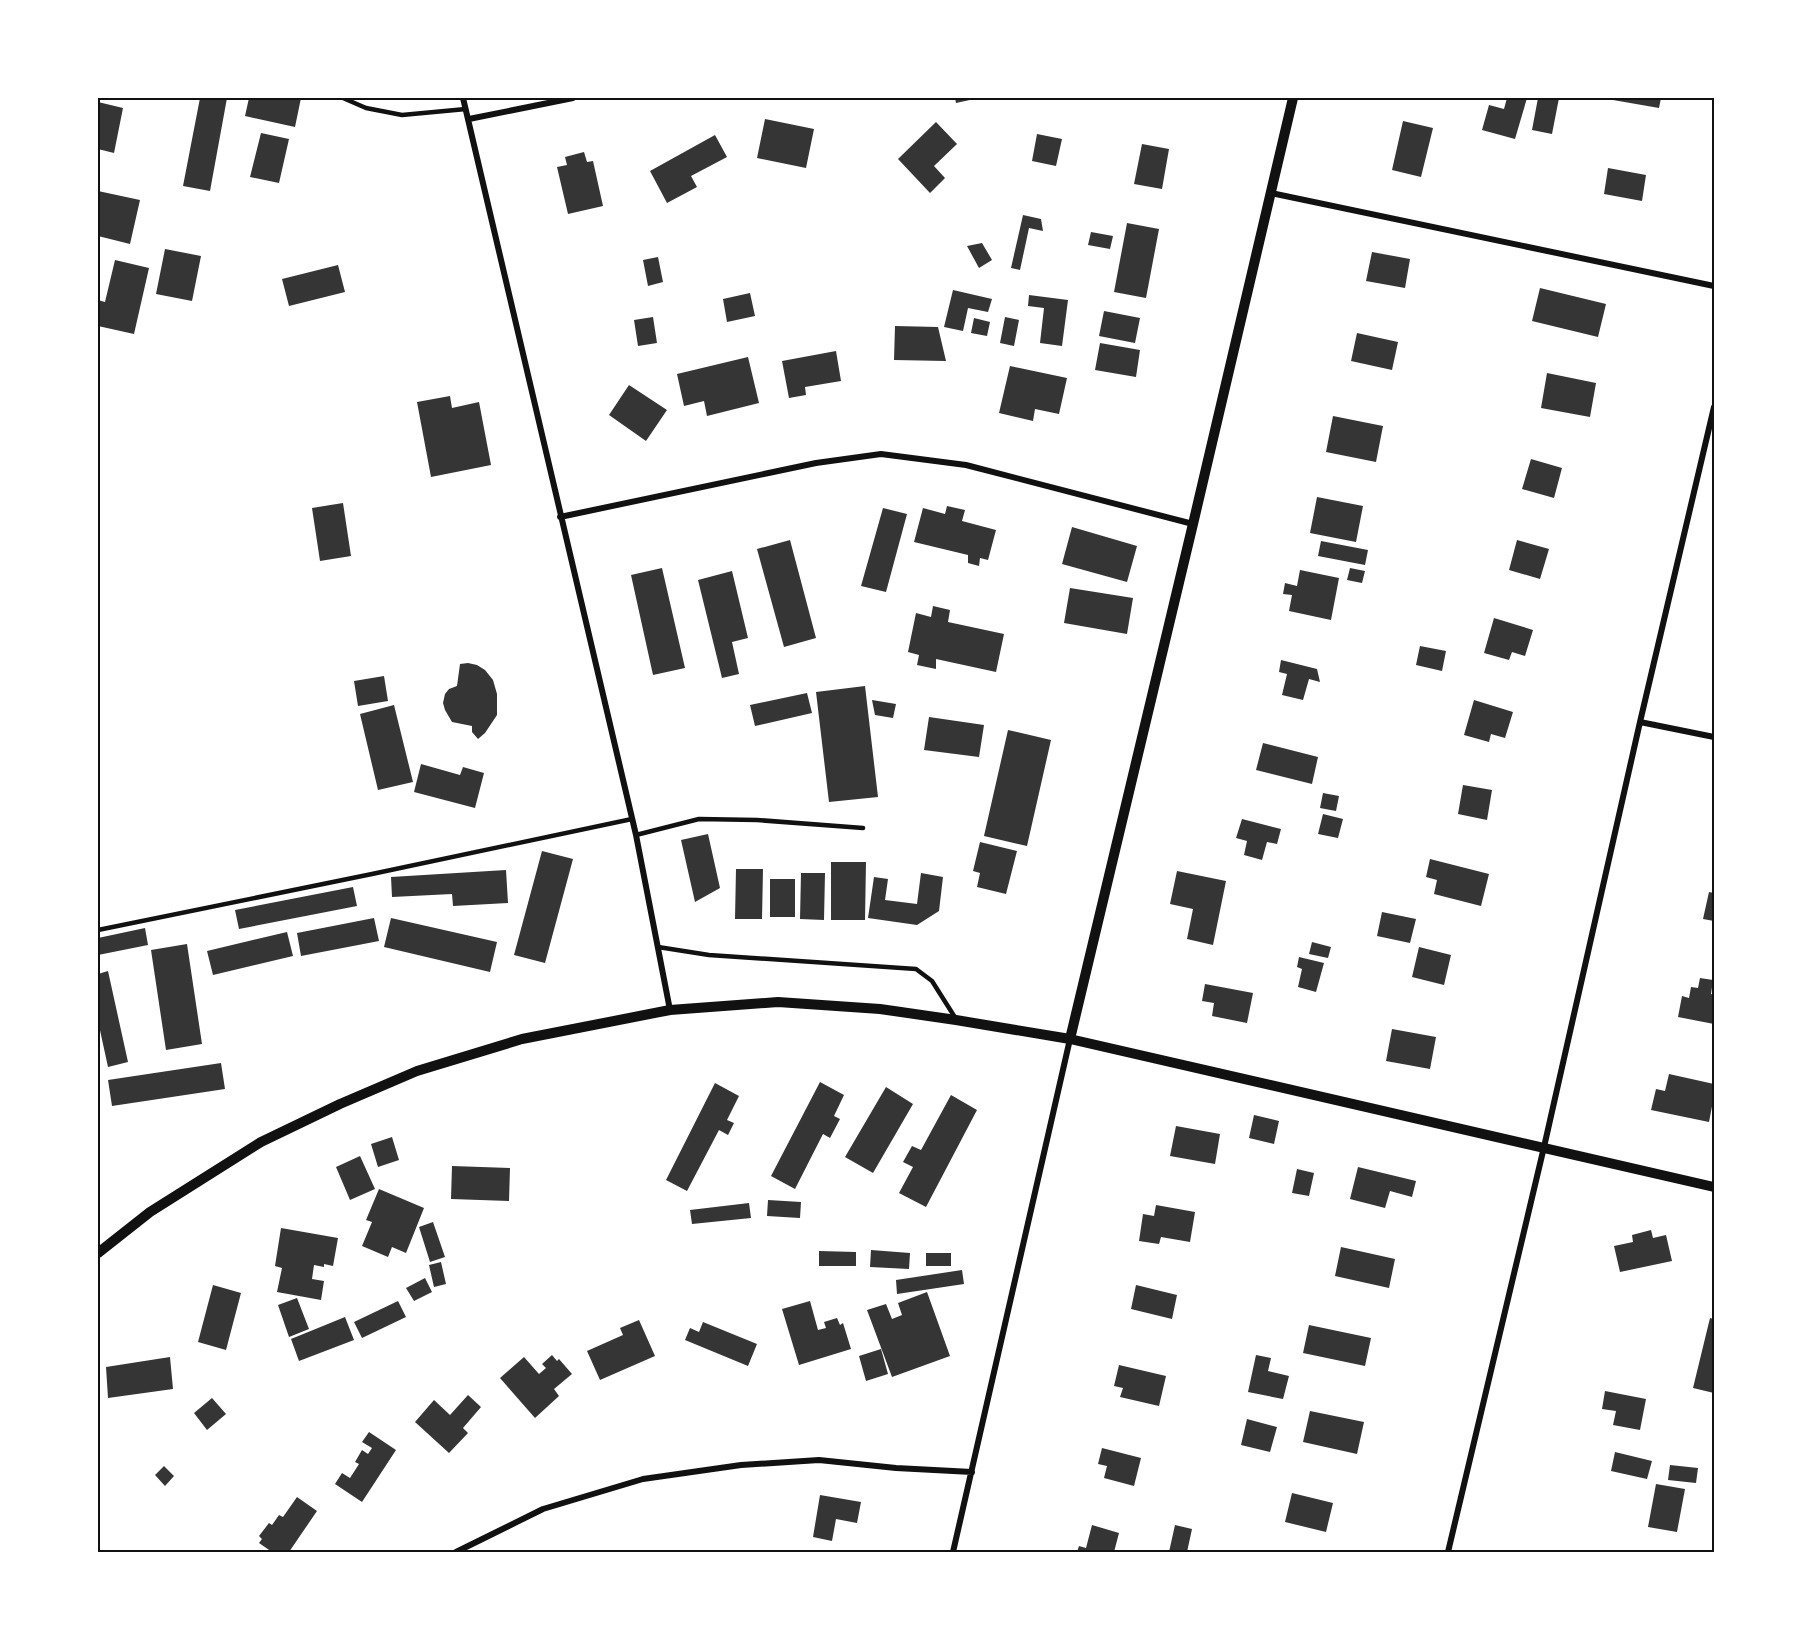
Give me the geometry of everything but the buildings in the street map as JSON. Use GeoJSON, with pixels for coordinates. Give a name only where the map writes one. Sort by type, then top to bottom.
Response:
{"type":"FeatureCollection","features":[{"type":"Feature","properties":{"kind":"street"},"geometry":{"type":"LineString","coordinates":[[463,98],[636,835],[670,1010]]}},
{"type":"Feature","properties":{"kind":"street"},"geometry":{"type":"LineString","coordinates":[[469,119],[573,98]]}},
{"type":"Feature","properties":{"kind":"street"},"geometry":{"type":"LineString","coordinates":[[953,1552],[1070,1039],[1293,98]]}},
{"type":"Feature","properties":{"kind":"street"},"geometry":{"type":"LineString","coordinates":[[1271,193],[1714,286]]}},
{"type":"Feature","properties":{"kind":"street"},"geometry":{"type":"LineString","coordinates":[[1448,1552],[1544,1147],[1714,407]]}},
{"type":"Feature","properties":{"kind":"street"},"geometry":{"type":"LineString","coordinates":[[561,517],[816,463],[881,454],[966,465],[1193,524]]}},
{"type":"Feature","properties":{"kind":"street"},"geometry":{"type":"LineString","coordinates":[[1640,722],[1714,737]]}},
{"type":"Feature","properties":{"kind":"street"},"geometry":{"type":"LineString","coordinates":[[98,1253],[150,1212],[261,1142],[340,1104],[417,1071],[522,1039],[670,1010],[778,1002],[880,1009],[1070,1039],[1714,1187]]}},
{"type":"Feature","properties":{"kind":"street"},"geometry":{"type":"LineString","coordinates":[[456,1552],[543,1509],[643,1479],[741,1465],[819,1460],[896,1468],[972,1472]]}},
{"type":"Feature","properties":{"kind":"lane"},"geometry":{"type":"LineString","coordinates":[[342,98],[366,108],[402,115],[466,109]]}},
{"type":"Feature","properties":{"kind":"lane"},"geometry":{"type":"LineString","coordinates":[[98,930],[632,819]]}},
{"type":"Feature","properties":{"kind":"lane"},"geometry":{"type":"LineString","coordinates":[[636,835],[699,819],[757,820],[863,828]]}},
{"type":"Feature","properties":{"kind":"lane"},"geometry":{"type":"LineString","coordinates":[[658,947],[709,955],[916,969],[932,981],[956,1020]]}}]}
